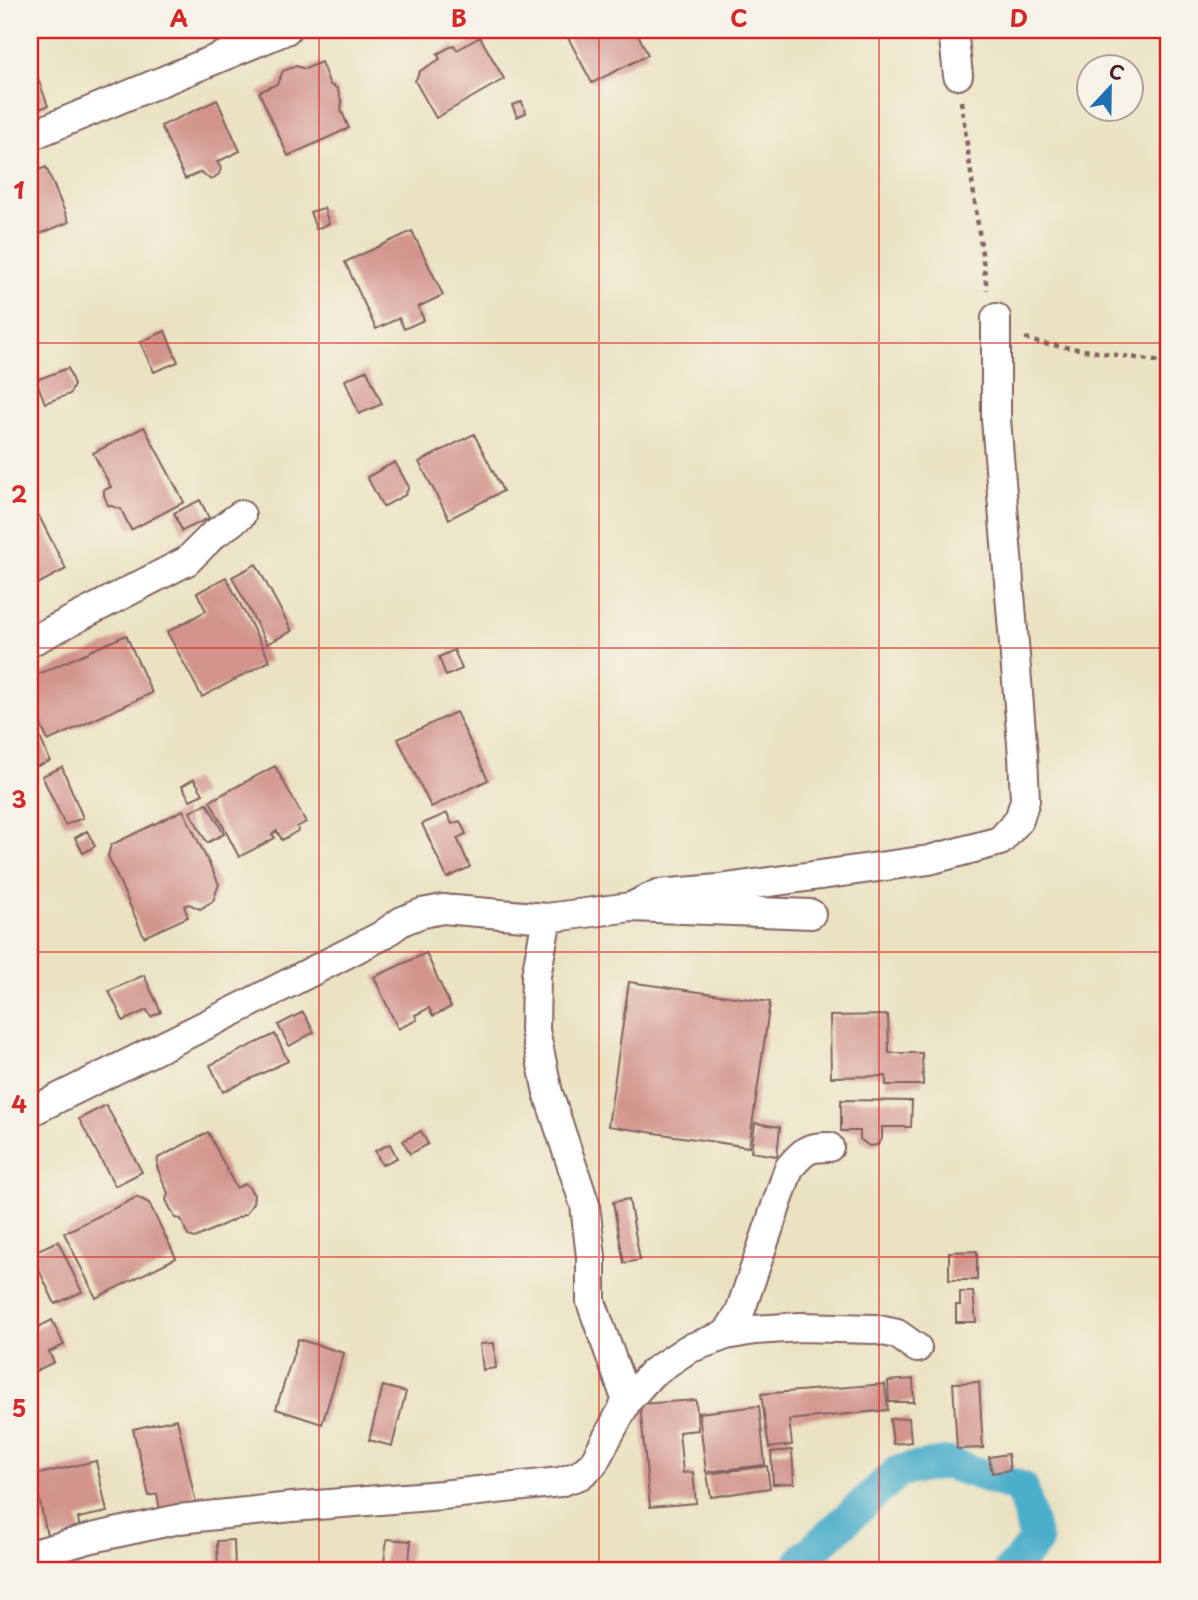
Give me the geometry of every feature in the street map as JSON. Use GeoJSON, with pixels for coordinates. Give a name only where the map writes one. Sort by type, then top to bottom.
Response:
{"type":"FeatureCollection","features":[{"type":"Feature","properties":{"kind":"street"},"geometry":{"type":"LineString","coordinates":[[30,136],[286,30]]}},
{"type":"Feature","properties":{"kind":"street"},"geometry":{"type":"LineString","coordinates":[[953,30],[958,75]]}},
{"type":"Feature","properties":{"kind":"street"},"geometry":{"type":"LineString","coordinates":[[631,907],[658,894],[719,889],[929,860],[1000,841],[1019,820],[1025,800],[1023,756],[996,419],[996,318]]}},
{"type":"Feature","properties":{"kind":"street"},"geometry":{"type":"LineString","coordinates":[[30,642],[187,561],[213,535],[241,515]]}},
{"type":"Feature","properties":{"kind":"street"},"geometry":{"type":"LineString","coordinates":[[30,1112],[248,1004],[381,936],[402,921],[422,913],[443,909],[547,918],[631,907],[811,914]]}},
{"type":"Feature","properties":{"kind":"street"},"geometry":{"type":"LineString","coordinates":[[547,918],[536,976],[535,1030],[548,1093],[585,1205],[592,1302],[627,1401]]}},
{"type":"Feature","properties":{"kind":"street"},"geometry":{"type":"LineString","coordinates":[[726,1335],[740,1311],[789,1168],[811,1147],[830,1147]]}},
{"type":"Feature","properties":{"kind":"street"},"geometry":{"type":"LineString","coordinates":[[30,1555],[179,1519],[560,1482],[580,1475],[593,1464],[627,1401],[652,1373],[688,1349],[726,1335],[801,1327],[874,1329],[897,1334],[917,1348]]}},
{"type":"Feature","properties":{"kind":"path"},"geometry":{"type":"LineString","coordinates":[[958,75],[988,301],[996,318],[1003,326],[1040,342],[1168,363]]}},
{"type":"Feature","properties":{"kind":"building"},"geometry":{"type":"Polygon","coordinates":[[[564,30],[636,30],[648,55],[592,83],[564,30]]]}},
{"type":"Feature","properties":{"kind":"building"},"geometry":{"type":"Polygon","coordinates":[[[480,37],[504,79],[436,118],[415,81],[420,71],[440,59],[437,54],[454,45],[457,50],[480,37]]]}},
{"type":"Feature","properties":{"kind":"building"},"geometry":{"type":"Polygon","coordinates":[[[321,62],[330,85],[337,88],[342,103],[341,110],[349,128],[288,156],[259,92],[277,84],[283,71],[296,66],[305,69],[321,62]]]}},
{"type":"Feature","properties":{"kind":"building"},"geometry":{"type":"Polygon","coordinates":[[[37,76],[48,106],[30,112],[30,79],[37,76]]]}},
{"type":"Feature","properties":{"kind":"building"},"geometry":{"type":"Polygon","coordinates":[[[217,100],[240,151],[217,162],[221,168],[219,174],[211,180],[201,172],[185,179],[161,126],[217,100]]]}},
{"type":"Feature","properties":{"kind":"building"},"geometry":{"type":"Polygon","coordinates":[[[522,102],[526,113],[517,117],[512,105],[522,102]]]}},
{"type":"Feature","properties":{"kind":"building"},"geometry":{"type":"Polygon","coordinates":[[[46,167],[69,222],[30,238],[30,174],[46,167]]]}},
{"type":"Feature","properties":{"kind":"building"},"geometry":{"type":"Polygon","coordinates":[[[324,208],[329,224],[316,229],[310,212],[324,208]]]}},
{"type":"Feature","properties":{"kind":"building"},"geometry":{"type":"Polygon","coordinates":[[[412,231],[443,295],[418,307],[424,320],[404,329],[399,318],[376,329],[345,262],[412,231]]]}},
{"type":"Feature","properties":{"kind":"building"},"geometry":{"type":"Polygon","coordinates":[[[165,331],[178,362],[154,372],[140,342],[165,331]]]}},
{"type":"Feature","properties":{"kind":"building"},"geometry":{"type":"Polygon","coordinates":[[[68,368],[74,385],[70,394],[45,403],[36,380],[68,368]]]}},
{"type":"Feature","properties":{"kind":"building"},"geometry":{"type":"Polygon","coordinates":[[[367,370],[382,404],[359,414],[345,380],[367,370]]]}},
{"type":"Feature","properties":{"kind":"building"},"geometry":{"type":"Polygon","coordinates":[[[144,427],[184,502],[131,530],[121,509],[108,505],[104,490],[111,487],[93,453],[144,427]]]}},
{"type":"Feature","properties":{"kind":"building"},"geometry":{"type":"Polygon","coordinates":[[[474,434],[503,491],[449,519],[419,462],[474,434]]]}},
{"type":"Feature","properties":{"kind":"building"},"geometry":{"type":"Polygon","coordinates":[[[395,462],[409,487],[405,495],[383,507],[367,477],[395,462]]]}},
{"type":"Feature","properties":{"kind":"building"},"geometry":{"type":"Polygon","coordinates":[[[200,500],[209,518],[182,531],[174,513],[200,500]]]}},
{"type":"Feature","properties":{"kind":"building"},"geometry":{"type":"Polygon","coordinates":[[[39,516],[66,569],[30,588],[30,521],[39,516]]]}},
{"type":"Feature","properties":{"kind":"building"},"geometry":{"type":"Polygon","coordinates":[[[256,564],[292,631],[267,644],[232,577],[256,564]]]}},
{"type":"Feature","properties":{"kind":"building"},"geometry":{"type":"Polygon","coordinates":[[[226,577],[270,661],[202,697],[167,632],[206,611],[197,593],[226,577]]]}},
{"type":"Feature","properties":{"kind":"building"},"geometry":{"type":"Polygon","coordinates":[[[126,635],[152,693],[48,741],[30,701],[30,678],[126,635]]]}},
{"type":"Feature","properties":{"kind":"building"},"geometry":{"type":"Polygon","coordinates":[[[454,650],[462,669],[446,676],[439,657],[454,650]]]}},
{"type":"Feature","properties":{"kind":"building"},"geometry":{"type":"Polygon","coordinates":[[[456,712],[488,780],[431,807],[398,739],[456,712]]]}},
{"type":"Feature","properties":{"kind":"building"},"geometry":{"type":"Polygon","coordinates":[[[30,713],[50,761],[30,769],[30,713]]]}},
{"type":"Feature","properties":{"kind":"building"},"geometry":{"type":"Polygon","coordinates":[[[275,766],[306,822],[297,827],[299,830],[282,840],[277,831],[272,834],[275,838],[239,857],[210,801],[275,766]]]}},
{"type":"Feature","properties":{"kind":"building"},"geometry":{"type":"Polygon","coordinates":[[[62,767],[83,818],[65,825],[42,776],[62,767]]]}},
{"type":"Feature","properties":{"kind":"building"},"geometry":{"type":"Polygon","coordinates":[[[194,779],[203,794],[190,800],[182,786],[194,779]]]}},
{"type":"Feature","properties":{"kind":"building"},"geometry":{"type":"Polygon","coordinates":[[[207,803],[224,834],[207,843],[190,812],[207,803]]]}},
{"type":"Feature","properties":{"kind":"building"},"geometry":{"type":"Polygon","coordinates":[[[183,810],[219,884],[213,901],[200,909],[189,904],[184,906],[188,917],[144,937],[108,856],[111,845],[183,810]]]}},
{"type":"Feature","properties":{"kind":"building"},"geometry":{"type":"Polygon","coordinates":[[[447,813],[452,824],[460,821],[466,834],[457,838],[470,867],[447,878],[422,824],[447,813]]]}},
{"type":"Feature","properties":{"kind":"building"},"geometry":{"type":"Polygon","coordinates":[[[87,831],[95,846],[83,853],[75,838],[87,831]]]}},
{"type":"Feature","properties":{"kind":"building"},"geometry":{"type":"Polygon","coordinates":[[[426,953],[451,1007],[433,1016],[429,1008],[415,1015],[417,1020],[398,1029],[374,977],[426,953]]]}},
{"type":"Feature","properties":{"kind":"building"},"geometry":{"type":"Polygon","coordinates":[[[144,975],[161,1012],[151,1017],[147,1010],[123,1021],[109,991],[144,975]]]}},
{"type":"Feature","properties":{"kind":"building"},"geometry":{"type":"Polygon","coordinates":[[[629,982],[770,1002],[749,1147],[608,1126],[629,982]]]}},
{"type":"Feature","properties":{"kind":"building"},"geometry":{"type":"Polygon","coordinates":[[[303,1012],[314,1032],[289,1046],[278,1025],[303,1012]]]}},
{"type":"Feature","properties":{"kind":"building"},"geometry":{"type":"Polygon","coordinates":[[[888,1015],[889,1053],[922,1053],[923,1085],[886,1085],[886,1076],[831,1077],[830,1016],[888,1015]]]}},
{"type":"Feature","properties":{"kind":"building"},"geometry":{"type":"Polygon","coordinates":[[[275,1034],[288,1061],[223,1092],[210,1065],[275,1034]]]}},
{"type":"Feature","properties":{"kind":"building"},"geometry":{"type":"Polygon","coordinates":[[[841,1100],[912,1101],[911,1127],[882,1127],[882,1139],[877,1145],[869,1146],[860,1139],[860,1131],[841,1131],[841,1100]]]}},
{"type":"Feature","properties":{"kind":"building"},"geometry":{"type":"Polygon","coordinates":[[[106,1105],[142,1172],[115,1186],[79,1119],[106,1105]]]}},
{"type":"Feature","properties":{"kind":"building"},"geometry":{"type":"Polygon","coordinates":[[[755,1123],[780,1127],[777,1156],[751,1152],[755,1123]]]}},
{"type":"Feature","properties":{"kind":"building"},"geometry":{"type":"Polygon","coordinates":[[[421,1131],[428,1144],[410,1154],[403,1141],[421,1131]]]}},
{"type":"Feature","properties":{"kind":"building"},"geometry":{"type":"Polygon","coordinates":[[[208,1132],[236,1188],[245,1184],[254,1195],[253,1203],[246,1214],[195,1238],[188,1236],[181,1219],[175,1218],[166,1200],[168,1193],[157,1167],[158,1158],[208,1132]]]}},
{"type":"Feature","properties":{"kind":"building"},"geometry":{"type":"Polygon","coordinates":[[[390,1144],[397,1158],[382,1165],[375,1151],[390,1144]]]}},
{"type":"Feature","properties":{"kind":"building"},"geometry":{"type":"Polygon","coordinates":[[[137,1197],[149,1203],[176,1258],[96,1298],[64,1233],[137,1197]]]}},
{"type":"Feature","properties":{"kind":"building"},"geometry":{"type":"Polygon","coordinates":[[[629,1199],[640,1260],[624,1263],[613,1202],[629,1199]]]}},
{"type":"Feature","properties":{"kind":"building"},"geometry":{"type":"Polygon","coordinates":[[[58,1241],[82,1292],[55,1304],[31,1253],[58,1241]]]}},
{"type":"Feature","properties":{"kind":"building"},"geometry":{"type":"Polygon","coordinates":[[[977,1251],[977,1280],[949,1280],[949,1252],[977,1251]]]}},
{"type":"Feature","properties":{"kind":"building"},"geometry":{"type":"Polygon","coordinates":[[[960,1292],[973,1292],[976,1322],[956,1322],[956,1305],[960,1305],[960,1292]]]}},
{"type":"Feature","properties":{"kind":"building"},"geometry":{"type":"Polygon","coordinates":[[[52,1320],[64,1345],[49,1352],[54,1362],[30,1374],[30,1331],[52,1320]]]}},
{"type":"Feature","properties":{"kind":"building"},"geometry":{"type":"Polygon","coordinates":[[[298,1339],[344,1353],[322,1424],[276,1409],[298,1339]]]}},
{"type":"Feature","properties":{"kind":"building"},"geometry":{"type":"Polygon","coordinates":[[[494,1343],[496,1368],[483,1370],[480,1344],[494,1343]]]}},
{"type":"Feature","properties":{"kind":"building"},"geometry":{"type":"Polygon","coordinates":[[[913,1379],[914,1402],[889,1402],[888,1381],[913,1379]]]}},
{"type":"Feature","properties":{"kind":"building"},"geometry":{"type":"Polygon","coordinates":[[[979,1382],[983,1448],[957,1449],[953,1383],[979,1382]]]}},
{"type":"Feature","properties":{"kind":"building"},"geometry":{"type":"Polygon","coordinates":[[[885,1384],[888,1410],[789,1420],[792,1445],[769,1448],[761,1394],[885,1384]]]}},
{"type":"Feature","properties":{"kind":"building"},"geometry":{"type":"Polygon","coordinates":[[[383,1386],[406,1392],[392,1446],[369,1440],[383,1386]]]}},
{"type":"Feature","properties":{"kind":"building"},"geometry":{"type":"Polygon","coordinates":[[[696,1400],[698,1430],[679,1432],[683,1473],[693,1472],[696,1503],[650,1507],[640,1404],[696,1400]]]}},
{"type":"Feature","properties":{"kind":"building"},"geometry":{"type":"Polygon","coordinates":[[[759,1406],[765,1465],[706,1472],[699,1413],[759,1406]]]}},
{"type":"Feature","properties":{"kind":"building"},"geometry":{"type":"Polygon","coordinates":[[[909,1418],[911,1442],[893,1444],[890,1419],[909,1418]]]}},
{"type":"Feature","properties":{"kind":"building"},"geometry":{"type":"Polygon","coordinates":[[[177,1419],[197,1508],[161,1516],[157,1494],[149,1496],[133,1429],[177,1419]]]}},
{"type":"Feature","properties":{"kind":"building"},"geometry":{"type":"Polygon","coordinates":[[[792,1450],[794,1483],[773,1484],[771,1452],[792,1450]]]}},
{"type":"Feature","properties":{"kind":"building"},"geometry":{"type":"Polygon","coordinates":[[[1008,1454],[1010,1470],[992,1473],[989,1457],[1008,1454]]]}},
{"type":"Feature","properties":{"kind":"building"},"geometry":{"type":"Polygon","coordinates":[[[96,1461],[107,1512],[78,1518],[81,1534],[48,1540],[34,1475],[96,1461]]]}},
{"type":"Feature","properties":{"kind":"building"},"geometry":{"type":"Polygon","coordinates":[[[767,1466],[770,1488],[711,1497],[707,1474],[767,1466]]]}},
{"type":"Feature","properties":{"kind":"building"},"geometry":{"type":"Polygon","coordinates":[[[387,1539],[411,1541],[408,1570],[383,1570],[387,1539]]]}},
{"type":"Feature","properties":{"kind":"building"},"geometry":{"type":"Polygon","coordinates":[[[234,1540],[235,1570],[218,1570],[217,1541],[234,1540]]]}},
{"type":"Feature","properties":{"kind":"waterway"},"geometry":{"type":"LineString","coordinates":[[798,1570],[802,1560],[899,1471],[947,1463],[1022,1488],[1036,1542],[1010,1570]]}}]}
